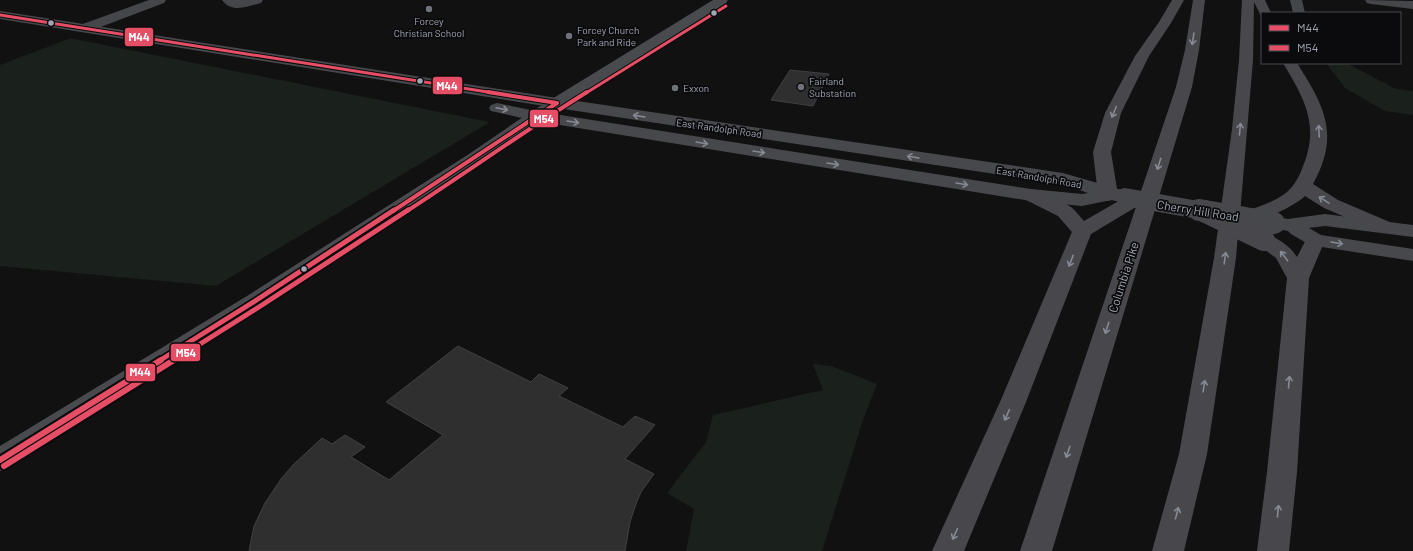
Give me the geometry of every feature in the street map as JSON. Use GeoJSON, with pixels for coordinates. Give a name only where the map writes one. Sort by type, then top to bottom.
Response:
{"type":"FeatureCollection","features":[{"type":"Feature","properties":{"kind":"highway"},"geometry":{"type":"LineString","coordinates":[[948,551],[1013,402],[1082,231],[1123,199],[1102,152],[1113,113],[1142,56],[1165,23],[1178,0]]}},
{"type":"Feature","properties":{"kind":"highway","name":"Columbia Pike"},"geometry":{"type":"LineString","coordinates":[[1036,551],[1184,87],[1192,50],[1199,0]]}},
{"type":"Feature","properties":{"kind":"highway"},"geometry":{"type":"LineString","coordinates":[[1168,551],[1193,454],[1225,258],[1246,60],[1248,0]]}},
{"type":"Feature","properties":{"kind":"highway"},"geometry":{"type":"LineString","coordinates":[[1259,0],[1264,12]]}},
{"type":"Feature","properties":{"kind":"highway"},"geometry":{"type":"LineString","coordinates":[[1275,223],[1303,186],[1315,161],[1321,129],[1310,97],[1291,64]]}},
{"type":"Feature","properties":{"kind":"highway"},"geometry":{"type":"LineString","coordinates":[[1303,186],[1331,204],[1385,227]]}},
{"type":"Feature","properties":{"kind":"highway"},"geometry":{"type":"LineString","coordinates":[[1032,195],[1065,212],[1082,231]]}},
{"type":"Feature","properties":{"kind":"highway"},"geometry":{"type":"LineString","coordinates":[[1204,210],[1275,223]]}},
{"type":"Feature","properties":{"kind":"highway"},"geometry":{"type":"LineString","coordinates":[[1275,223],[1284,254],[1298,278]]}},
{"type":"Feature","properties":{"kind":"highway"},"geometry":{"type":"LineString","coordinates":[[1273,551],[1283,464],[1298,278],[1315,240]]}},
{"type":"Feature","properties":{"kind":"main road"},"geometry":{"type":"LineString","coordinates":[[0,460],[255,301],[475,158],[535,116],[722,0]]}},
{"type":"Feature","properties":{"kind":"main road","name":"East Randolph Road"},"geometry":{"type":"LineString","coordinates":[[0,15],[557,103],[1063,179],[1083,184],[1123,199]]}},
{"type":"Feature","properties":{"kind":"main road","name":"East Randolph Road"},"geometry":{"type":"LineString","coordinates":[[301,63],[394,86],[535,116],[1032,195],[1082,200],[1123,199]]}},
{"type":"Feature","properties":{"kind":"main road","name":"Cherry Hill Road"},"geometry":{"type":"LineString","coordinates":[[1123,199],[1204,210],[1275,223],[1315,240],[1413,255]]}},
{"type":"Feature","properties":{"kind":"main road","name":"Cherry Hill Road"},"geometry":{"type":"LineString","coordinates":[[1275,223],[1325,220],[1413,231]]}},
{"type":"Feature","properties":{"kind":"street"},"geometry":{"type":"LineString","coordinates":[[85,28],[160,0]]}},
{"type":"Feature","properties":{"kind":"street"},"geometry":{"type":"LineString","coordinates":[[228,0],[236,5],[257,0]]}},
{"type":"Feature","properties":{"kind":"street"},"geometry":{"type":"LineString","coordinates":[[1296,0],[1298,12]]}},
{"type":"Feature","properties":{"kind":"street"},"geometry":{"type":"LineString","coordinates":[[1371,0],[1413,5]]}},
{"type":"Feature","properties":{"kind":"shaded area"},"geometry":{"type":"Polygon","coordinates":[[[71,38],[490,122],[216,286],[0,266],[0,65],[71,38]]]}},
{"type":"Feature","properties":{"kind":"shaded area"},"geometry":{"type":"Polygon","coordinates":[[[1327,64],[1348,64],[1396,89],[1413,91],[1413,115],[1385,111],[1345,88],[1327,64]]]}},
{"type":"Feature","properties":{"kind":"shaded area"},"geometry":{"type":"Polygon","coordinates":[[[813,364],[831,366],[877,384],[863,420],[822,551],[686,551],[694,509],[667,493],[706,442],[713,415],[823,390],[813,364]]]}},
{"type":"Feature","properties":{"kind":"building","name":"Fairland Substation"},"geometry":{"type":"Polygon","coordinates":[[[790,70],[829,74],[813,106],[771,100],[790,70]]]}},
{"type":"Feature","properties":{"kind":"building"},"geometry":{"type":"Polygon","coordinates":[[[458,346],[531,382],[539,374],[568,388],[559,396],[623,427],[635,416],[655,425],[625,459],[654,474],[641,492],[636,504],[630,522],[625,551],[249,551],[254,526],[265,503],[281,479],[293,465],[322,438],[332,444],[345,435],[365,447],[351,457],[389,480],[443,435],[386,402],[458,346]]]}},
{"type":"Feature","properties":{"kind":"transit line","name":"M54"},"geometry":{"type":"LineString","coordinates":[[4,466],[259,307],[479,164],[539,122],[726,6]]}},
{"type":"Feature","properties":{"kind":"transit line","name":"M44"},"geometry":{"type":"LineString","coordinates":[[0,15],[557,103]]}},
{"type":"Feature","properties":{"kind":"transit line","name":"M44"},"geometry":{"type":"LineString","coordinates":[[0,460],[255,301],[557,103]]}},
{"type":"Feature","properties":{"kind":"place","name":"Forcey Christian School"},"geometry":{"type":"Point","coordinates":[429,9]}},
{"type":"Feature","properties":{"kind":"place","name":"Forcey Church Park and Ride"},"geometry":{"type":"Point","coordinates":[569,36]}},
{"type":"Feature","properties":{"kind":"place","name":"Fairland Substation"},"geometry":{"type":"Point","coordinates":[801,87]}},
{"type":"Feature","properties":{"kind":"place","name":"Exxon"},"geometry":{"type":"Point","coordinates":[675,88]}}]}
